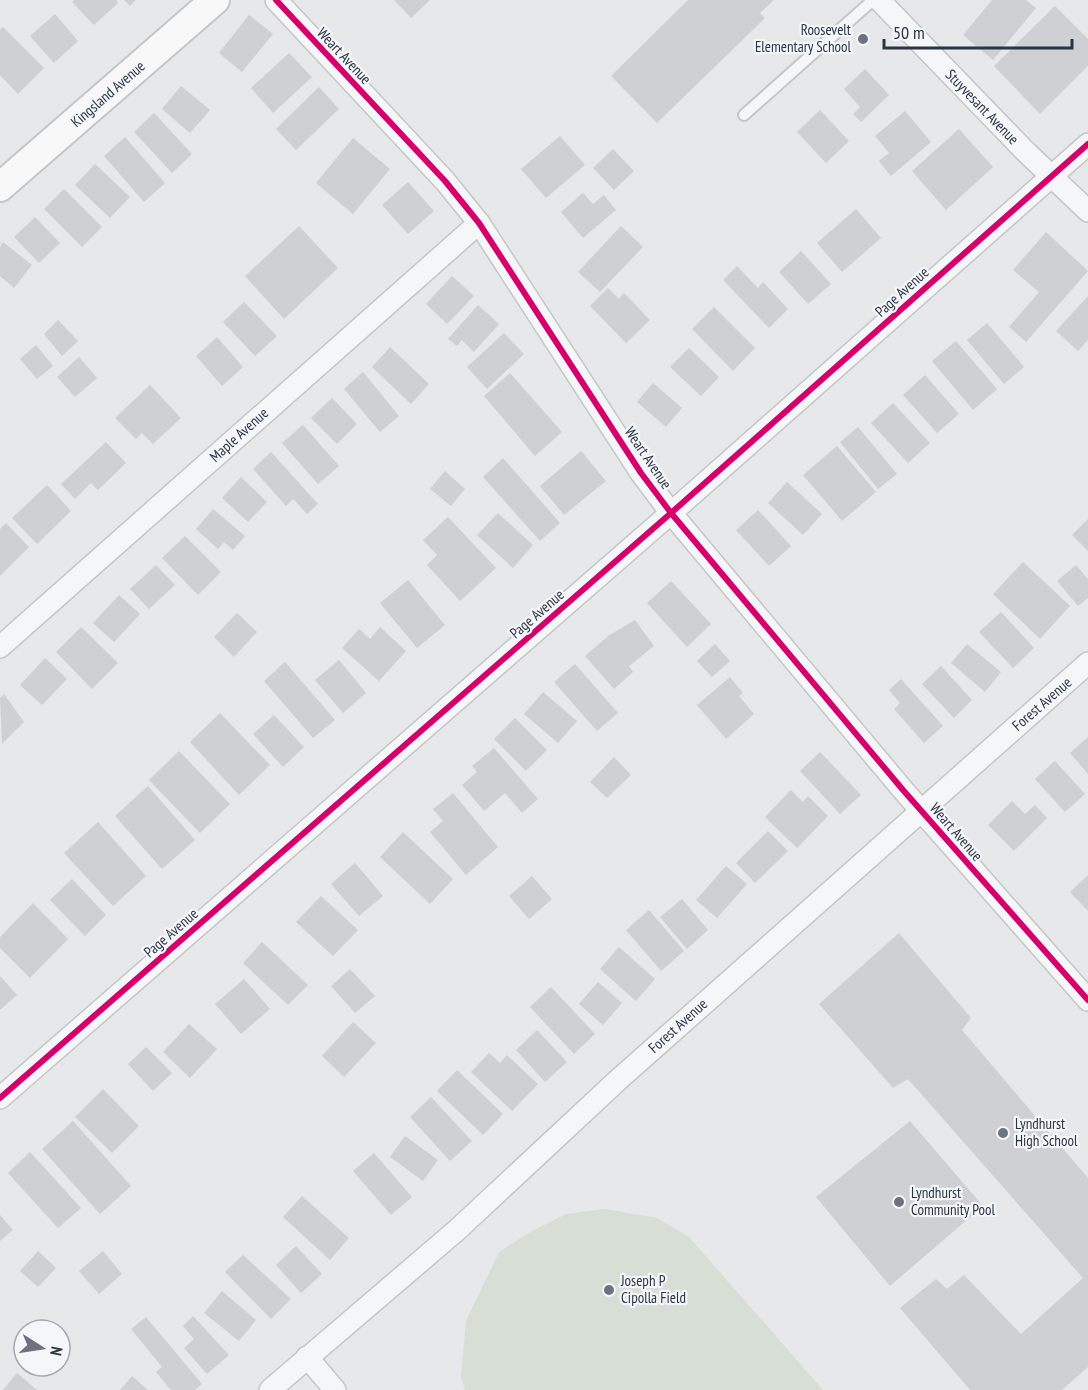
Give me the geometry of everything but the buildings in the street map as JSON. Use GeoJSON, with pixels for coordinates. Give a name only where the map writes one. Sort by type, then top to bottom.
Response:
{"type":"FeatureCollection","features":[{"type":"Feature","properties":{"kind":"main road","name":"Kingsland Avenue"},"geometry":{"type":"LineString","coordinates":[[0,187],[215,0]]}},
{"type":"Feature","properties":{"kind":"street","name":"Weart Avenue"},"geometry":{"type":"LineString","coordinates":[[276,0],[445,181],[478,223],[641,473],[671,513],[921,810],[1088,1000]]}},
{"type":"Feature","properties":{"kind":"street","name":"Stuyvesant Avenue"},"geometry":{"type":"LineString","coordinates":[[879,0],[1088,211]]}},
{"type":"Feature","properties":{"kind":"street","name":"Page Avenue"},"geometry":{"type":"LineString","coordinates":[[0,1098],[671,513],[1088,144]]}},
{"type":"Feature","properties":{"kind":"street","name":"Maple Avenue"},"geometry":{"type":"LineString","coordinates":[[0,647],[478,223]]}},
{"type":"Feature","properties":{"kind":"street","name":"Forest Avenue"},"geometry":{"type":"LineString","coordinates":[[270,1390],[457,1230],[618,1080],[1088,663]]}},
{"type":"Feature","properties":{"kind":"street"},"geometry":{"type":"LineString","coordinates":[[307,1357],[335,1390]]}},
{"type":"Feature","properties":{"kind":"lane"},"geometry":{"type":"LineString","coordinates":[[744,115],[873,0]]}},
{"type":"Feature","properties":{"kind":"shaded area","name":"Joseph P Cipolla Field"},"geometry":{"type":"Polygon","coordinates":[[[605,1209],[657,1218],[689,1237],[823,1390],[465,1390],[461,1377],[466,1321],[499,1252],[530,1232],[566,1214],[605,1209]]]}},
{"type":"Feature","properties":{"kind":"cycle path"},"geometry":{"type":"LineString","coordinates":[[276,0],[445,181],[479,223],[641,473],[671,513],[903,790],[1088,1000]]}},
{"type":"Feature","properties":{"kind":"cycle path"},"geometry":{"type":"LineString","coordinates":[[0,1098],[671,513],[1088,144]]}},
{"type":"Feature","properties":{"kind":"place","name":"Roosevelt Elementary School"},"geometry":{"type":"Point","coordinates":[863,39]}},
{"type":"Feature","properties":{"kind":"place","name":"Lyndhurst High School"},"geometry":{"type":"Point","coordinates":[1003,1133]}},
{"type":"Feature","properties":{"kind":"place","name":"Lyndhurst Community Pool"},"geometry":{"type":"Point","coordinates":[899,1202]}},
{"type":"Feature","properties":{"kind":"place","name":"Joseph P Cipolla Field"},"geometry":{"type":"Point","coordinates":[609,1290]}}]}
